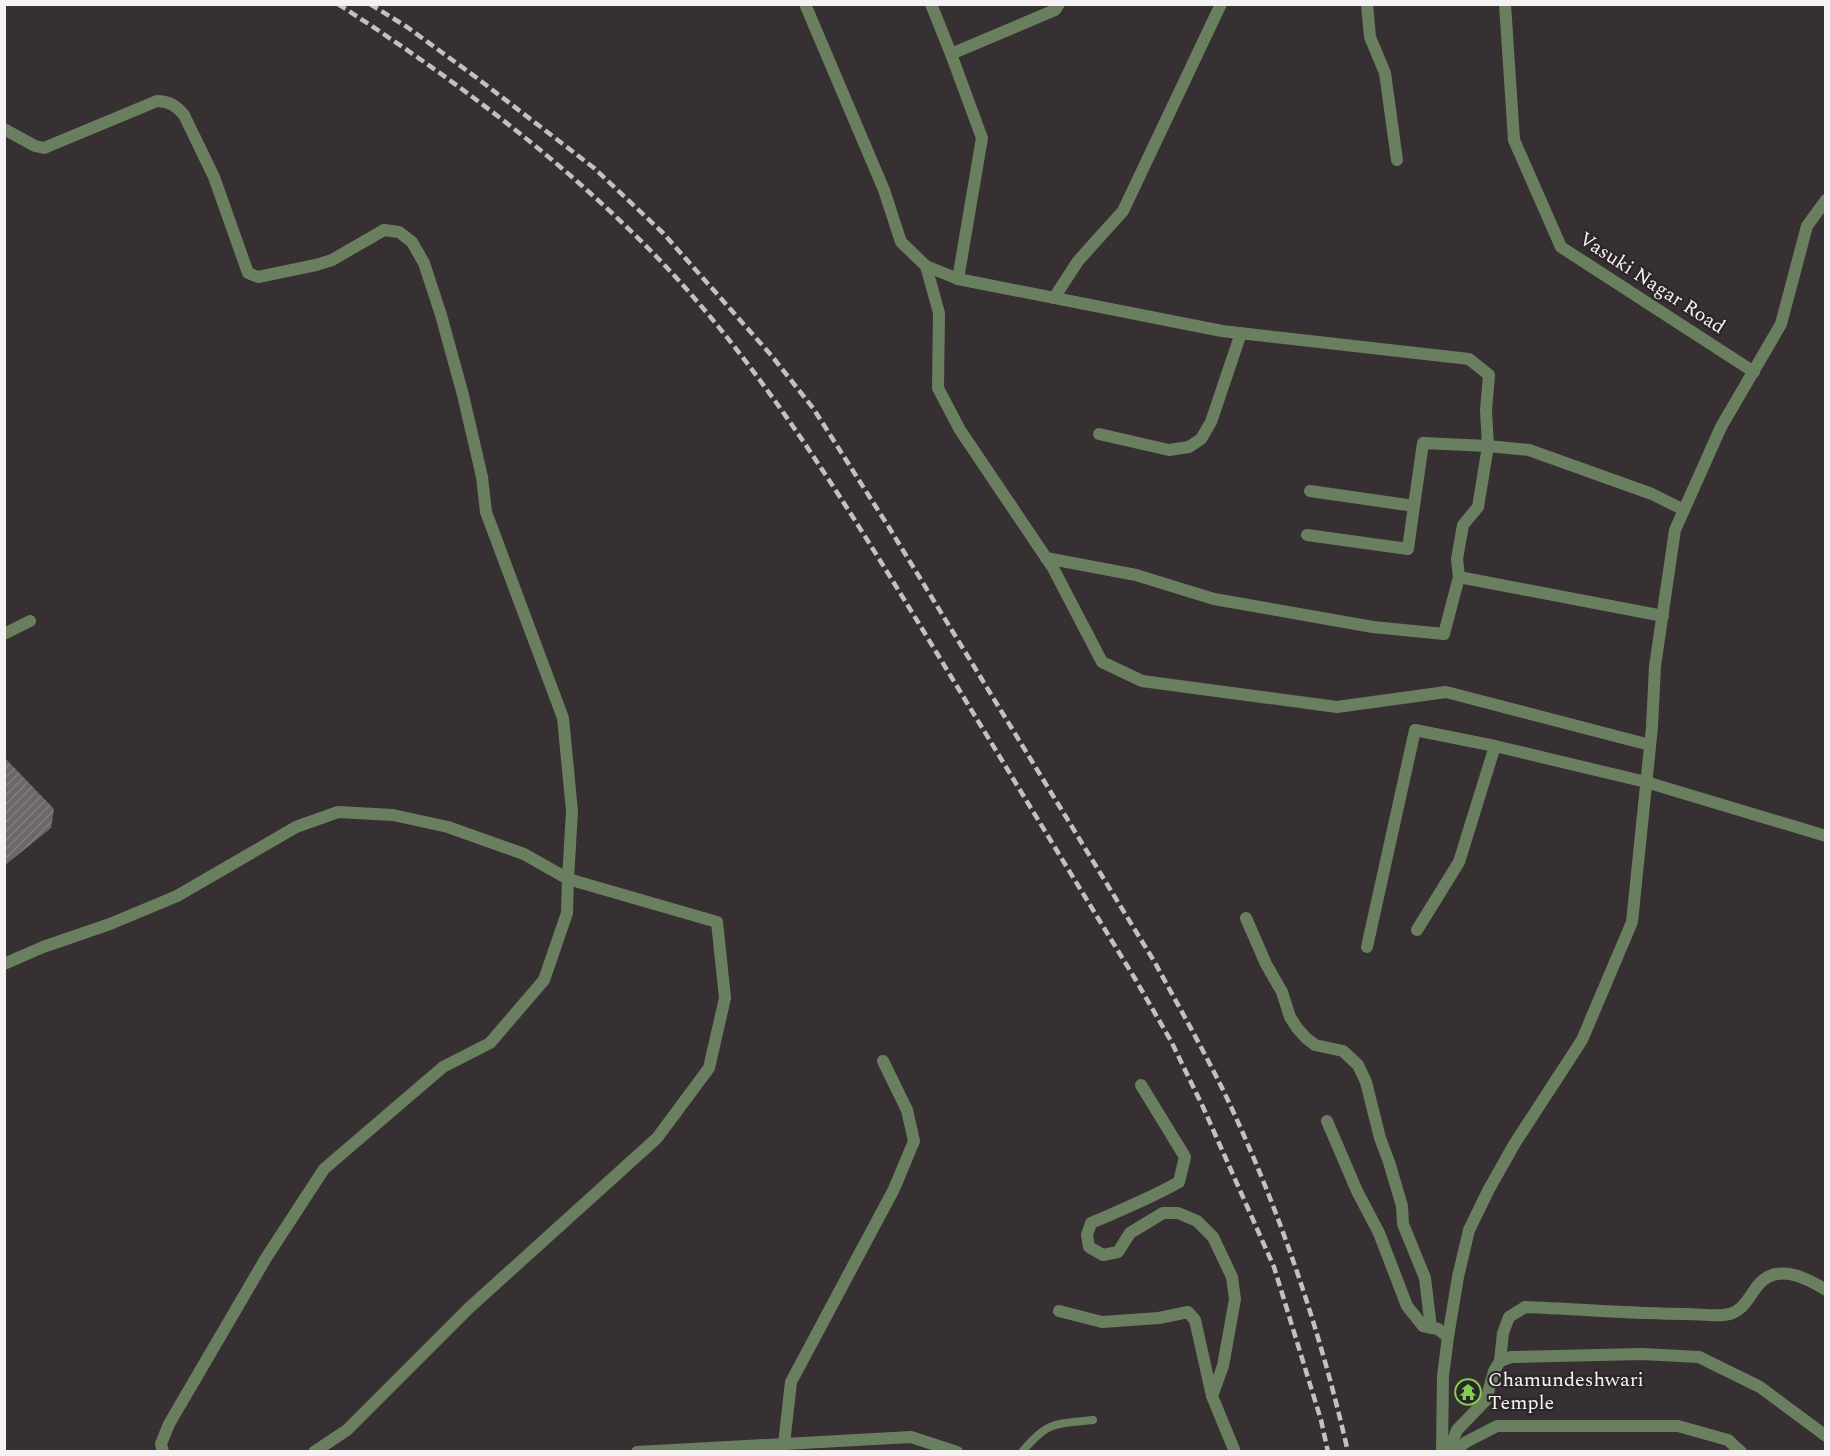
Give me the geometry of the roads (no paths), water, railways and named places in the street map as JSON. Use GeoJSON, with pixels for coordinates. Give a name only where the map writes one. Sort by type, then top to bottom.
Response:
{"type":"FeatureCollection","features":[{"type":"Feature","properties":{"kind":"street"},"geometry":{"type":"LineString","coordinates":[[931,4],[982,138],[958,279]]}},
{"type":"Feature","properties":{"kind":"street"},"geometry":{"type":"LineString","coordinates":[[951,54],[1055,9],[1059,4]]}},
{"type":"Feature","properties":{"kind":"street"},"geometry":{"type":"LineString","coordinates":[[1054,298],[1078,261],[1123,212],[1221,4]]}},
{"type":"Feature","properties":{"kind":"street"},"geometry":{"type":"LineString","coordinates":[[1367,4],[1370,37],[1385,73],[1397,160]]}},
{"type":"Feature","properties":{"kind":"street","name":"Vasuki Nagar Road"},"geometry":{"type":"LineString","coordinates":[[1505,4],[1514,140],[1560,247],[1754,372]]}},
{"type":"Feature","properties":{"kind":"street"},"geometry":{"type":"LineString","coordinates":[[806,5],[884,190],[901,242],[926,266],[958,279],[1241,333],[1469,359],[1489,375],[1486,411],[1488,446],[1478,507],[1463,525],[1457,559],[1459,577],[1444,634],[1372,627],[1214,599],[1136,575],[1046,558]]}},
{"type":"Feature","properties":{"kind":"street"},"geometry":{"type":"LineString","coordinates":[[4,129],[35,146],[44,148],[157,101],[165,101],[178,108],[184,115],[214,177],[248,273],[258,277],[332,260],[384,230],[399,232],[412,242],[424,263],[457,372],[482,477],[486,512],[563,718],[572,811],[567,913],[544,980],[490,1043],[444,1067],[324,1169],[266,1258],[169,1424],[161,1444],[163,1452]]}},
{"type":"Feature","properties":{"kind":"street"},"geometry":{"type":"LineString","coordinates":[[1442,1452],[1443,1376],[1458,1277],[1469,1230],[1515,1143],[1582,1040],[1632,922],[1647,782],[1655,666],[1675,530],[1721,427],[1781,324],[1807,226],[1826,200]]}},
{"type":"Feature","properties":{"kind":"street"},"geometry":{"type":"LineString","coordinates":[[926,266],[939,313],[938,388],[960,430],[1046,558],[1102,662],[1142,681],[1336,707],[1446,692],[1650,745]]}},
{"type":"Feature","properties":{"kind":"street"},"geometry":{"type":"LineString","coordinates":[[1099,434],[1169,450],[1189,447],[1201,439],[1211,422],[1241,333]]}},
{"type":"Feature","properties":{"kind":"street"},"geometry":{"type":"LineString","coordinates":[[1307,535],[1408,549],[1423,443],[1529,450],[1652,494],[1684,510]]}},
{"type":"Feature","properties":{"kind":"street"},"geometry":{"type":"LineString","coordinates":[[1310,491],[1414,506]]}},
{"type":"Feature","properties":{"kind":"street"},"geometry":{"type":"LineString","coordinates":[[1459,577],[1663,616]]}},
{"type":"Feature","properties":{"kind":"street"},"geometry":{"type":"LineString","coordinates":[[4,634],[30,621]]}},
{"type":"Feature","properties":{"kind":"street"},"geometry":{"type":"LineString","coordinates":[[1367,947],[1415,730],[1495,746],[1647,782],[1826,836]]}},
{"type":"Feature","properties":{"kind":"street"},"geometry":{"type":"LineString","coordinates":[[1417,930],[1459,862],[1495,746]]}},
{"type":"Feature","properties":{"kind":"street"},"geometry":{"type":"LineString","coordinates":[[4,964],[177,896],[296,827],[338,812],[393,815],[448,827],[524,854],[568,879],[717,922],[725,998],[709,1068],[657,1138],[468,1308],[347,1430],[314,1452]]}},
{"type":"Feature","properties":{"kind":"street"},"geometry":{"type":"LineString","coordinates":[[1246,918],[1297,1028],[1315,1045],[1343,1051],[1358,1065],[1366,1082],[1380,1138],[1402,1206],[1403,1224],[1425,1278],[1431,1328]]}},
{"type":"Feature","properties":{"kind":"street"},"geometry":{"type":"LineString","coordinates":[[784,1444],[790,1382],[894,1189],[914,1141],[907,1110],[883,1061]]}},
{"type":"Feature","properties":{"kind":"street"},"geometry":{"type":"LineString","coordinates":[[1141,1085],[1185,1157],[1183,1172],[1179,1182],[1152,1197],[1091,1223],[1087,1235],[1089,1247],[1103,1255],[1118,1252],[1130,1233],[1162,1214],[1178,1213],[1197,1221],[1213,1237],[1232,1277],[1235,1299],[1223,1366],[1212,1396]]}},
{"type":"Feature","properties":{"kind":"street"},"geometry":{"type":"LineString","coordinates":[[1327,1121],[1357,1191],[1379,1233],[1407,1306],[1423,1326],[1438,1329],[1448,1337]]}},
{"type":"Feature","properties":{"kind":"street"},"geometry":{"type":"LineString","coordinates":[[1448,1452],[1457,1430],[1486,1400],[1494,1371],[1500,1361],[1503,1333],[1509,1317],[1525,1307],[1724,1316],[1737,1311],[1749,1300],[1760,1283],[1770,1275],[1784,1272],[1813,1282],[1826,1290]]}},
{"type":"Feature","properties":{"kind":"street"},"geometry":{"type":"LineString","coordinates":[[1059,1311],[1102,1322],[1159,1318],[1188,1312],[1195,1320],[1212,1396],[1235,1452]]}},
{"type":"Feature","properties":{"kind":"street"},"geometry":{"type":"LineString","coordinates":[[1500,1361],[1511,1357],[1642,1354],[1699,1357],[1760,1387],[1826,1436]]}},
{"type":"Feature","properties":{"kind":"street"},"geometry":{"type":"LineString","coordinates":[[1482,1406],[1497,1426]]}},
{"type":"Feature","properties":{"kind":"street"},"geometry":{"type":"LineString","coordinates":[[1454,1452],[1466,1442],[1497,1426],[1678,1426],[1728,1440],[1741,1452]]}},
{"type":"Feature","properties":{"kind":"street"},"geometry":{"type":"LineString","coordinates":[[636,1452],[911,1437],[957,1452]]}},
{"type":"Feature","properties":{"kind":"lane"},"geometry":{"type":"LineString","coordinates":[[1022,1452],[1042,1430],[1057,1423],[1093,1420]]}},
{"type":"Feature","properties":{"kind":"railway"},"geometry":{"type":"LineString","coordinates":[[338,4],[498,116],[610,211],[685,288],[759,379],[794,428],[890,577],[1171,1041],[1274,1267],[1321,1420],[1328,1452]]}},
{"type":"Feature","properties":{"kind":"railway"},"geometry":{"type":"LineString","coordinates":[[370,4],[407,27],[477,78],[594,168],[663,233],[771,355],[813,408],[890,529],[1154,961],[1217,1077],[1245,1137],[1296,1270],[1325,1360],[1348,1452]]}},
{"type":"Feature","properties":{"kind":"place","name":"Chamundeshwari Temple"},"geometry":{"type":"Point","coordinates":[1468,1392]}}]}
